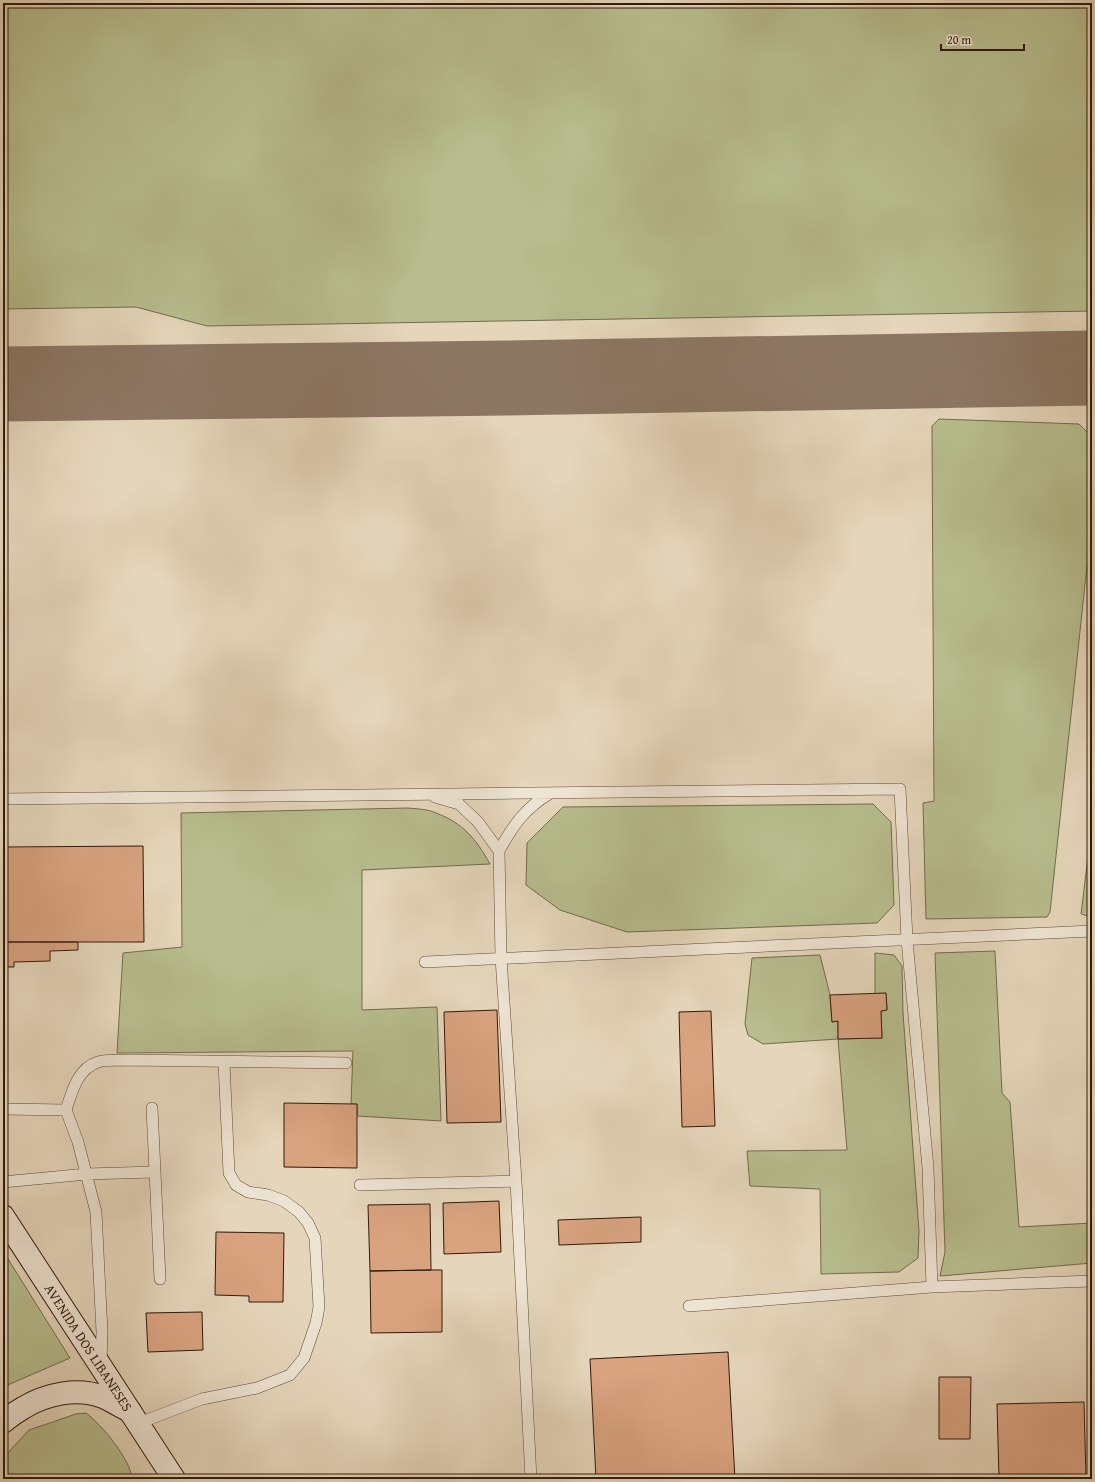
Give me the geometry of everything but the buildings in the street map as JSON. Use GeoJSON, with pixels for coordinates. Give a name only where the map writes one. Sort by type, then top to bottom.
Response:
{"type":"FeatureCollection","features":[{"type":"Feature","properties":{"kind":"main road","name":"AVENIDA DOS LIBANESES"},"geometry":{"type":"LineString","coordinates":[[3,1216],[174,1479]]}},
{"type":"Feature","properties":{"kind":"main road"},"geometry":{"type":"LineString","coordinates":[[3,1422],[23,1408],[53,1395],[69,1392],[86,1393],[102,1397],[135,1417]]}},
{"type":"Feature","properties":{"kind":"main road"},"geometry":{"type":"LineString","coordinates":[[150,1441],[157,1461],[160,1479]]}},
{"type":"Feature","properties":{"kind":"lane"},"geometry":{"type":"LineString","coordinates":[[3,799],[423,793],[549,794],[900,789],[906,940],[928,1168],[932,1287]]}},
{"type":"Feature","properties":{"kind":"lane"},"geometry":{"type":"LineString","coordinates":[[423,793],[459,804],[478,822],[499,851]]}},
{"type":"Feature","properties":{"kind":"lane"},"geometry":{"type":"LineString","coordinates":[[531,1479],[516,1181],[501,958],[499,851],[509,832],[524,813],[536,802],[549,794]]}},
{"type":"Feature","properties":{"kind":"lane"},"geometry":{"type":"LineString","coordinates":[[425,962],[1092,931]]}},
{"type":"Feature","properties":{"kind":"lane"},"geometry":{"type":"LineString","coordinates":[[101,1365],[102,1332],[96,1212],[78,1142],[66,1110],[79,1076],[88,1067],[98,1062],[129,1060],[346,1063]]}},
{"type":"Feature","properties":{"kind":"lane"},"geometry":{"type":"LineString","coordinates":[[135,1417],[202,1399],[257,1388],[290,1375],[304,1358],[316,1323],[319,1307],[315,1238],[308,1223],[299,1212],[284,1201],[268,1195],[248,1192],[236,1185],[229,1173],[224,1062]]}},
{"type":"Feature","properties":{"kind":"lane"},"geometry":{"type":"LineString","coordinates":[[152,1108],[160,1279]]}},
{"type":"Feature","properties":{"kind":"lane"},"geometry":{"type":"LineString","coordinates":[[3,1109],[66,1110]]}},
{"type":"Feature","properties":{"kind":"lane"},"geometry":{"type":"LineString","coordinates":[[3,1182],[87,1174],[154,1172]]}},
{"type":"Feature","properties":{"kind":"lane"},"geometry":{"type":"LineString","coordinates":[[360,1185],[516,1181]]}},
{"type":"Feature","properties":{"kind":"lane"},"geometry":{"type":"LineString","coordinates":[[690,1306],[932,1287],[1092,1280]]}},
{"type":"Feature","properties":{"kind":"green space"},"geometry":{"type":"Polygon","coordinates":[[[3,3],[1092,3],[1092,311],[207,326],[136,307],[3,309],[3,3]]]}},
{"type":"Feature","properties":{"kind":"green space"},"geometry":{"type":"Polygon","coordinates":[[[939,419],[1079,424],[1092,437],[1092,519],[1050,912],[1047,917],[926,919],[923,803],[934,801],[932,426],[939,419]]]}},
{"type":"Feature","properties":{"kind":"green space"},"geometry":{"type":"Polygon","coordinates":[[[873,804],[891,822],[894,905],[877,923],[627,932],[560,910],[526,885],[527,843],[563,807],[873,804]]]}},
{"type":"Feature","properties":{"kind":"green space"},"geometry":{"type":"Polygon","coordinates":[[[408,808],[430,811],[454,822],[474,840],[490,864],[362,870],[362,1010],[437,1007],[441,1121],[357,1116],[357,1104],[351,1104],[353,1051],[117,1053],[123,953],[182,947],[181,813],[408,808]]]}},
{"type":"Feature","properties":{"kind":"green space"},"geometry":{"type":"Polygon","coordinates":[[[1092,824],[1092,917],[1081,914],[1092,824]]]}},
{"type":"Feature","properties":{"kind":"green space"},"geometry":{"type":"Polygon","coordinates":[[[995,951],[1002,1093],[1010,1102],[1019,1227],[1092,1223],[1092,1263],[940,1276],[945,1252],[935,953],[995,951]]]}},
{"type":"Feature","properties":{"kind":"green space"},"geometry":{"type":"Polygon","coordinates":[[[875,953],[894,955],[902,966],[903,1013],[919,1231],[918,1258],[899,1272],[821,1274],[820,1189],[750,1186],[747,1151],[847,1150],[838,1039],[882,1038],[881,1011],[887,1010],[886,993],[875,994],[875,953]]]}},
{"type":"Feature","properties":{"kind":"green space"},"geometry":{"type":"Polygon","coordinates":[[[820,955],[830,995],[832,1022],[838,1021],[838,1039],[763,1044],[748,1035],[745,1024],[752,958],[820,955]]]}},
{"type":"Feature","properties":{"kind":"green space"},"geometry":{"type":"Polygon","coordinates":[[[3,1251],[70,1358],[10,1384],[3,1389],[3,1251]]]}},
{"type":"Feature","properties":{"kind":"green space"},"geometry":{"type":"Polygon","coordinates":[[[86,1413],[115,1443],[127,1462],[132,1479],[3,1479],[3,1458],[29,1430],[76,1414],[86,1413]]]}},
{"type":"Feature","properties":{"kind":"taxiway"},"geometry":{"type":"LineString","coordinates":[[3,384],[508,378],[1092,368]]}}]}
